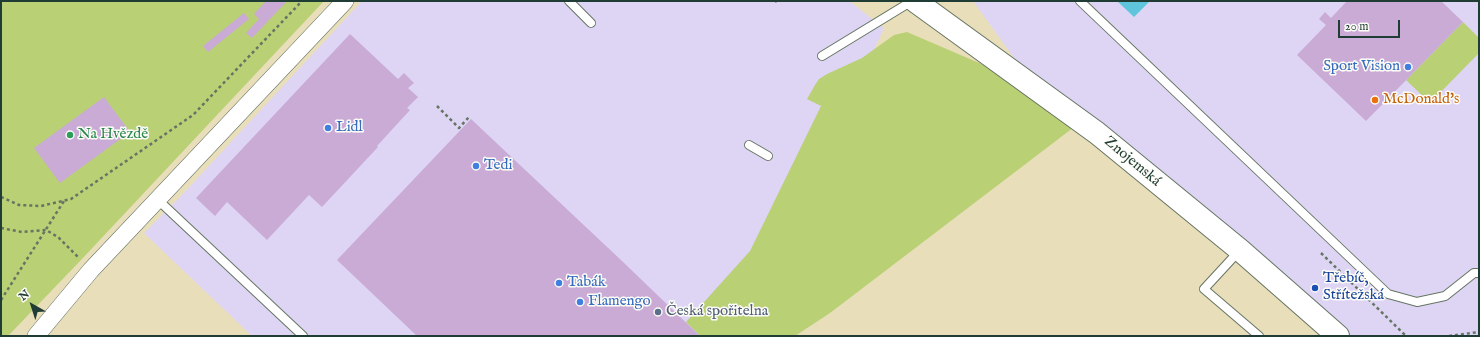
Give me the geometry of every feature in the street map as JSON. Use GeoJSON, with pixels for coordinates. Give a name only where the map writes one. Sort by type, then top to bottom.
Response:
{"type":"FeatureCollection","features":[{"type":"Feature","properties":{"kind":"main road","name":"Znojemská"},"geometry":{"type":"LineString","coordinates":[[914,1],[1097,133],[1240,250],[1338,336]]}},
{"type":"Feature","properties":{"kind":"street"},"geometry":{"type":"LineString","coordinates":[[36,336],[91,270],[345,1]]}},
{"type":"Feature","properties":{"kind":"lane"},"geometry":{"type":"LineString","coordinates":[[569,1],[591,23]]}},
{"type":"Feature","properties":{"kind":"lane"},"geometry":{"type":"LineString","coordinates":[[822,56],[914,1]]}},
{"type":"Feature","properties":{"kind":"lane"},"geometry":{"type":"LineString","coordinates":[[1080,1],[1388,294],[1417,302],[1445,296],[1474,274],[1479,273]]}},
{"type":"Feature","properties":{"kind":"lane"},"geometry":{"type":"LineString","coordinates":[[749,145],[768,156]]}},
{"type":"Feature","properties":{"kind":"lane"},"geometry":{"type":"LineString","coordinates":[[157,199],[303,336]]}},
{"type":"Feature","properties":{"kind":"lane"},"geometry":{"type":"LineString","coordinates":[[1240,250],[1204,289],[1259,336]]}},
{"type":"Feature","properties":{"kind":"path"},"geometry":{"type":"LineString","coordinates":[[1,198],[19,204],[41,206],[71,199],[193,115],[302,1]]}},
{"type":"Feature","properties":{"kind":"path"},"geometry":{"type":"LineString","coordinates":[[437,106],[459,128],[469,117]]}},
{"type":"Feature","properties":{"kind":"path"},"geometry":{"type":"LineString","coordinates":[[1,300],[64,201]]}},
{"type":"Feature","properties":{"kind":"path"},"geometry":{"type":"LineString","coordinates":[[1,228],[22,232],[46,230],[58,237],[91,270]]}},
{"type":"Feature","properties":{"kind":"path"},"geometry":{"type":"LineString","coordinates":[[1449,336],[1479,332]]}},
{"type":"Feature","properties":{"kind":"shaded area"},"geometry":{"type":"Polygon","coordinates":[[[362,1],[849,1],[884,28],[762,291],[728,336],[252,336],[144,233],[180,197],[362,1]]]}},
{"type":"Feature","properties":{"kind":"shaded area"},"geometry":{"type":"Polygon","coordinates":[[[973,1],[1479,1],[1479,336],[1337,336],[1035,87],[973,1]]]}},
{"type":"Feature","properties":{"kind":"green space","name":"Na Hvězdě"},"geometry":{"type":"Polygon","coordinates":[[[1,1],[324,1],[8,336],[1,336],[1,1]]]}},
{"type":"Feature","properties":{"kind":"green space"},"geometry":{"type":"Polygon","coordinates":[[[1463,22],[1479,38],[1479,53],[1430,103],[1406,80],[1463,22]]]}},
{"type":"Feature","properties":{"kind":"green space"},"geometry":{"type":"Polygon","coordinates":[[[907,32],[1035,87],[1082,121],[830,313],[795,336],[700,336],[686,322],[750,251],[821,106],[807,99],[819,79],[862,58],[894,35],[907,32]]]}},
{"type":"Feature","properties":{"kind":"water"},"geometry":{"type":"Polygon","coordinates":[[[1117,1],[1150,1],[1134,17],[1117,1]]]}},
{"type":"Feature","properties":{"kind":"building"},"geometry":{"type":"Polygon","coordinates":[[[266,1],[287,1],[252,38],[246,33],[259,19],[254,14],[266,1]]]}},
{"type":"Feature","properties":{"kind":"building"},"geometry":{"type":"Polygon","coordinates":[[[1347,1],[1441,1],[1463,22],[1366,121],[1297,55],[1326,25],[1319,19],[1325,12],[1331,18],[1347,1]]]}},
{"type":"Feature","properties":{"kind":"building"},"geometry":{"type":"Polygon","coordinates":[[[244,13],[249,19],[208,52],[203,46],[244,13]]]}},
{"type":"Feature","properties":{"kind":"building","name":"Lidl"},"geometry":{"type":"Polygon","coordinates":[[[350,34],[398,79],[404,73],[414,83],[408,88],[418,97],[407,108],[410,110],[322,207],[309,195],[267,240],[227,202],[215,216],[196,198],[350,34]]]}},
{"type":"Feature","properties":{"kind":"building"},"geometry":{"type":"Polygon","coordinates":[[[104,97],[130,132],[60,183],[34,148],[104,97]]]}},
{"type":"Feature","properties":{"kind":"building"},"geometry":{"type":"Polygon","coordinates":[[[471,119],[700,336],[417,336],[337,260],[471,119]]]}},
{"type":"Feature","properties":{"kind":"place","name":"Sport Vision"},"geometry":{"type":"Point","coordinates":[1408,67]}},
{"type":"Feature","properties":{"kind":"place","name":"McDonald's"},"geometry":{"type":"Point","coordinates":[1375,100]}},
{"type":"Feature","properties":{"kind":"place","name":"Lidl"},"geometry":{"type":"Point","coordinates":[328,128]}},
{"type":"Feature","properties":{"kind":"place","name":"Na Hvězdě"},"geometry":{"type":"Point","coordinates":[70,135]}},
{"type":"Feature","properties":{"kind":"place","name":"Tedi"},"geometry":{"type":"Point","coordinates":[476,166]}},
{"type":"Feature","properties":{"kind":"place","name":"Tabák"},"geometry":{"type":"Point","coordinates":[559,283]}},
{"type":"Feature","properties":{"kind":"place","name":"Třebíč, Střítežská"},"geometry":{"type":"Point","coordinates":[1315,288]}},
{"type":"Feature","properties":{"kind":"place","name":"Flamengo"},"geometry":{"type":"Point","coordinates":[580,302]}},
{"type":"Feature","properties":{"kind":"place","name":"Česká spořitelna"},"geometry":{"type":"Point","coordinates":[658,312]}}]}
